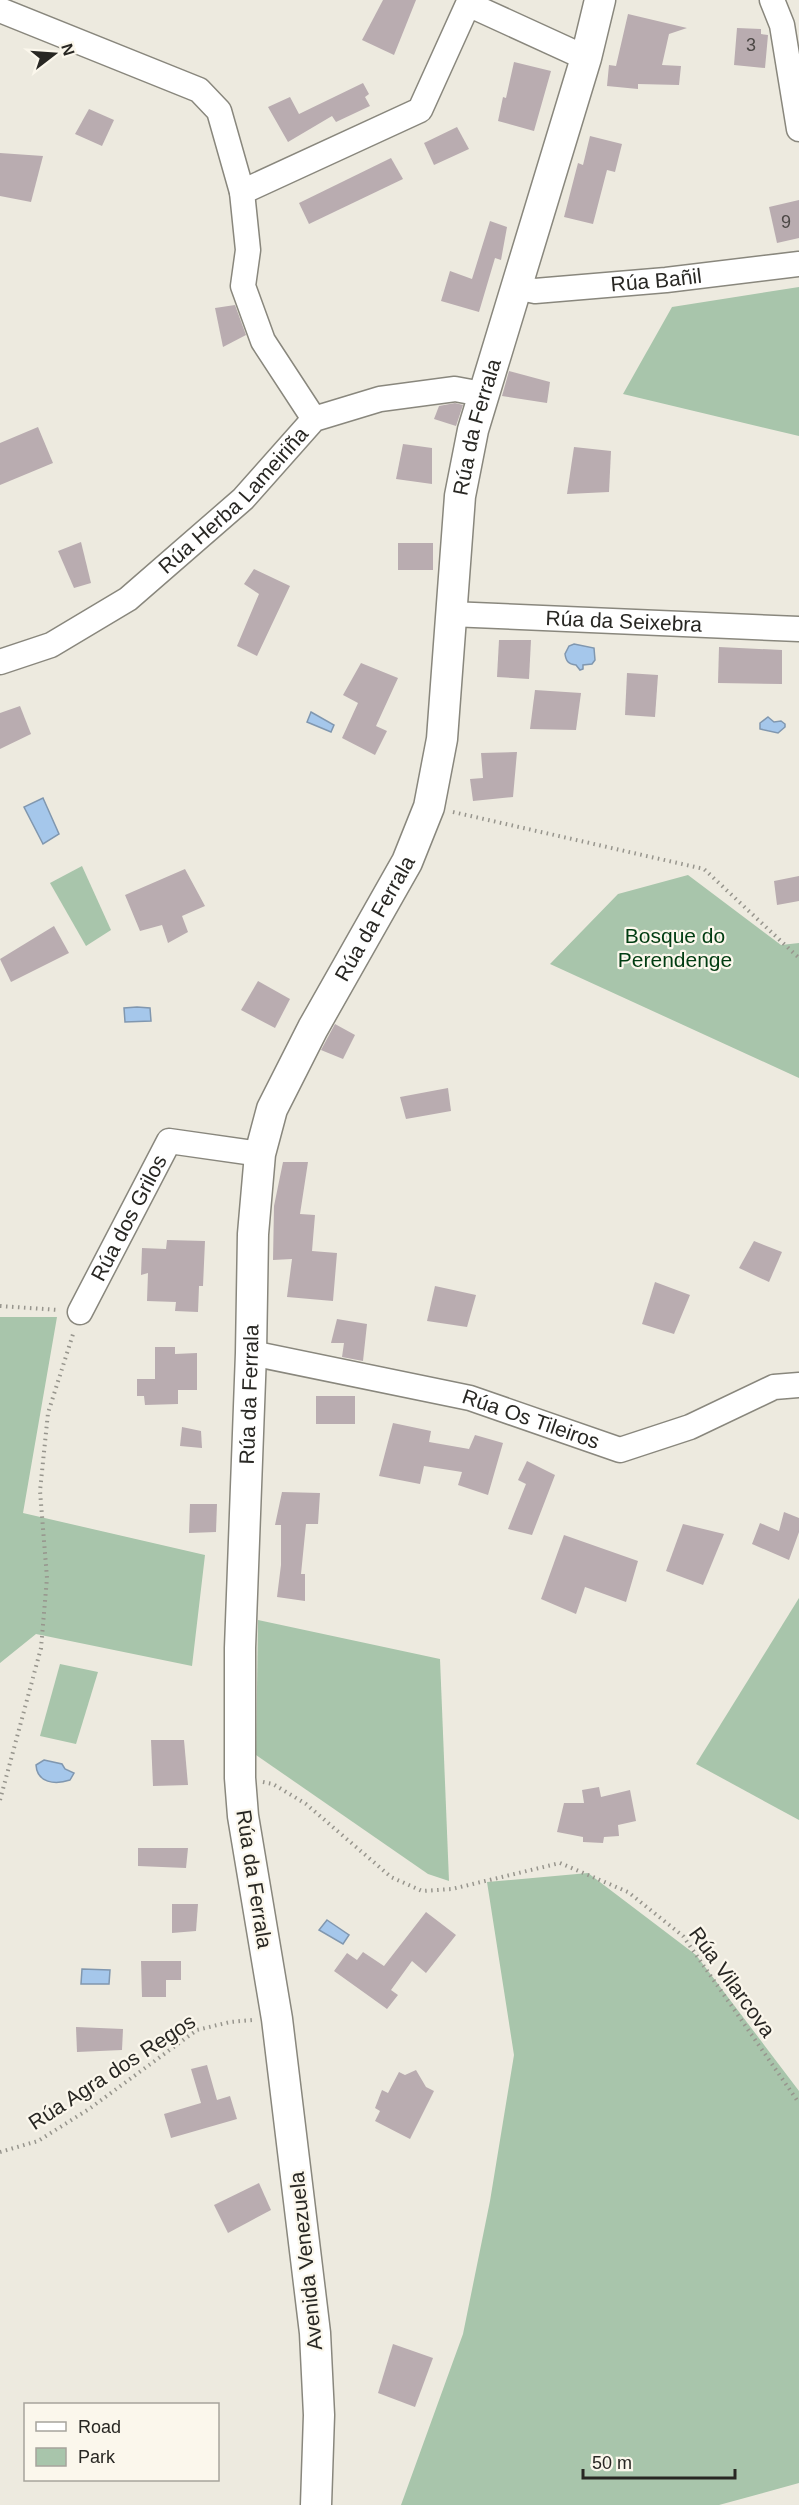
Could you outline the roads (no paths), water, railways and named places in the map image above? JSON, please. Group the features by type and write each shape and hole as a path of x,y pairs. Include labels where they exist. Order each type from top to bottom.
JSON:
{"street":[{"name":"Rúa da Ferrala","path":"277,2019 243,1816 240,1778 240,1648 253,1234 260,1154 272,1109 313,1028 407,862 429,807 442,739 460,496 472,430 586,58 600,0"},
{"path":"772,0 782,25 799,129"},
{"path":"242,192 420,110 468,4 586,58"},
{"path":"0,10 198,90 219,111 242,192 248,250 243,286 263,341 314,419"},
{"name":"Rúa Bañil","path":"515,287 535,291 666,280 799,264"},
{"name":"Rúa Herba Lameiriña","path":"0,662 51,645 128,598 243,499 314,419 380,399 455,389 482,394"},
{"name":"Rúa da Seixebra","path":"450,614 799,629"},
{"name":"Rúa dos Grilos","path":"80,1312 170,1141 260,1154"},
{"name":"Rúa Os Tileiros","path":"251,1353 470,1398 620,1450 690,1427 774,1387 799,1385"},
{"name":"Avenida Venezuela","path":"277,2019 315,2333 319,2415 316,2505"}],"water":[{"path":"574,644 594,648 595,660 592,664 583,665 583,669 580,670 576,665 568,662 565,654 569,646"},
{"path":"311,712 334,725 331,732 307,722"},
{"path":"768,717 774,722 781,721 785,727 778,733 760,729 760,723"},
{"path":"43,798 59,834 43,844 24,807"},
{"path":"124,1008 150,1008 151,1021 125,1022"},
{"path":"44,1760 62,1764 65,1769 74,1773 70,1780 53,1782 43,1779 36,1765"},
{"path":"327,1920 349,1935 343,1944 319,1930"},
{"path":"82,1969 110,1970 109,1984 81,1984"}],"park label":[{"name":"Bosque do Perendenge","path":"675,948"}]}
